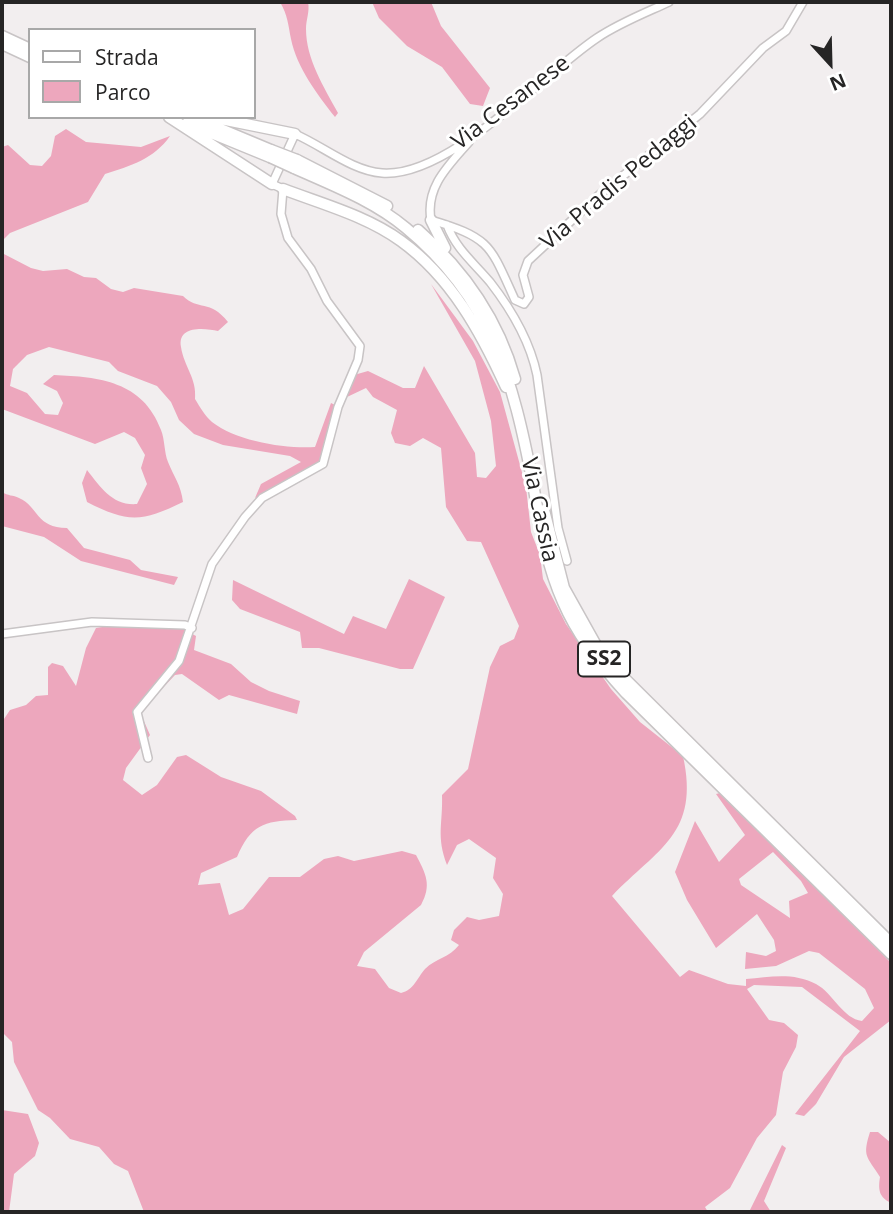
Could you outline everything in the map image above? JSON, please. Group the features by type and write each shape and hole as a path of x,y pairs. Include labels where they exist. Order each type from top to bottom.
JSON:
{"highway":[{"path":"3,43 28,49"},
{"path":"3,43 28,56"},
{"path":"175,119 272,184"},
{"name":"Via Cassia","path":"177,119 270,153"},
{"name":"Via Cassia","path":"196,119 385,205 444,253 470,282 494,324 511,363 527,421 557,566 573,607 592,640 627,684 891,943"},
{"path":"221,119 295,134"},
{"name":"Via Cassia","path":"296,164 380,210 405,227 442,261 465,288 488,329 509,378 521,421 550,568 569,615 600,665 891,954"},
{"path":"283,189 371,224 399,240 427,263 480,332 521,421"},
{"path":"431,220 438,237 470,282"}],"street":[{"name":"Via Cesanese","path":"295,134 357,167 385,173 417,168 474,136 595,39 669,2"},
{"name":"Via Pradis Pedaggi","path":"431,220 471,234 487,245 500,265 514,300 526,303 529,293 523,273 531,258 599,195 700,114 763,48 786,31 803,2"},
{"path":"148,758 137,712 176,666 192,628 212,564 252,507 266,495 323,464 338,407 359,358 358,339 327,301 313,272 286,235 281,208 283,189 272,184 295,134"},
{"path":"431,220 430,200 438,180 474,136"},
{"path":"447,225 455,244 496,291 531,352 537,375 558,528 568,561"},
{"path":"2,634 101,621 185,625 192,628"}],"green space":[{"path":"280,2 308,2 306,29 309,51 338,113 335,117 298,60"},
{"path":"372,2 431,2 441,26 490,88 483,106 470,104 442,67 407,46 379,18"},
{"path":"66,129 86,142 141,147 170,136 149,156 105,174 88,202 10,233 2,241 2,147 8,145 30,165 42,166 51,156 55,136"},
{"path":"2,253 31,268 43,271 67,269 84,277 96,278 111,289 123,292 134,288 183,296 215,310 228,322 218,331 188,331 181,340 194,385 195,399 205,414 222,429 247,439 290,447 315,447 331,403 335,405 325,457 313,470 255,498 261,484 301,462 290,456 223,445 194,434 179,420 171,402 157,386 118,371 109,362 49,347 27,355 13,369 10,386 27,393 45,414 58,415 63,403 57,391 43,384 54,375 103,380 131,392 143,401 161,430 167,458 183,502 145,516 125,517 87,502 82,483 87,470 114,499 137,504 147,484 141,468 145,455 135,438 124,432 95,444 2,409"},
{"path":"431,284 473,341 500,392 526,487 531,532 540,555 543,579 566,624 611,689 640,722 683,756 687,782 686,804 680,822 659,851 612,896 680,977 689,970 728,984 746,986 746,979 781,976 799,978 822,988 849,1016 862,1021 874,1008 865,989 819,953 809,951 776,966 745,969 746,952 766,956 776,951 774,940 757,914 716,948 687,900 675,872 695,821 719,862 745,835 716,794 724,792 891,963 891,1020 844,1057 816,1104 804,1116 795,1114 860,1031 802,987 754,985 747,989 769,1020 784,1023 798,1035 796,1047 783,1072 776,1115 757,1138 730,1188 705,1207 708,1212 144,1212 128,1171 114,1164 99,1147 70,1139 50,1118 38,1110 14,1062 12,1042 2,1032 2,722 10,710 26,705 36,696 48,695 48,667 52,663 63,666 76,686 86,648 96,628 114,625 181,628 196,636 194,650 231,664 251,682 269,691 300,701 297,714 229,695 219,700 182,674 175,675 140,712 150,735 126,768 123,780 142,795 157,785 177,757 186,755 221,777 261,791 295,816 297,820 259,827 242,846 237,857 201,873 198,885 220,883 229,915 243,909 269,877 300,877 324,859 338,856 354,861 402,851 416,855 427,885 421,905 364,952 357,966 375,969 389,988 401,993 409,989 425,969 459,945 451,940 454,930 467,917 479,920 499,916 503,894 493,878 496,858 469,839 457,845 447,865 441,838 442,795 468,769 490,667 500,646 514,639 519,626 481,542 467,541 446,507 441,448 423,438 410,446 395,443 391,433 397,410 373,397 366,388 347,397 354,375 368,371 403,388 415,388 424,366 475,453 477,477 486,478 496,466 491,421 475,361","holes":["773,852 801,881 808,893 789,901 790,918 741,885 739,879"]},
{"path":"2,492 26,502 49,525 67,528 84,548 130,560 141,570 178,577 174,585 81,561 44,537 2,526"},
{"path":"409,579 445,597 413,669 400,669 319,648 302,648 300,632 240,609 232,600 233,580 344,634 353,616 386,629"},
{"path":"2,1110 28,1114 39,1143 35,1156 14,1174 9,1212 2,1212"},
{"path":"870,1132 878,1132 891,1143 891,1203 882,1196 879,1189 880,1177 867,1156 866,1147"},
{"path":"782,1145 786,1148 764,1201 771,1212 749,1212"}]}
